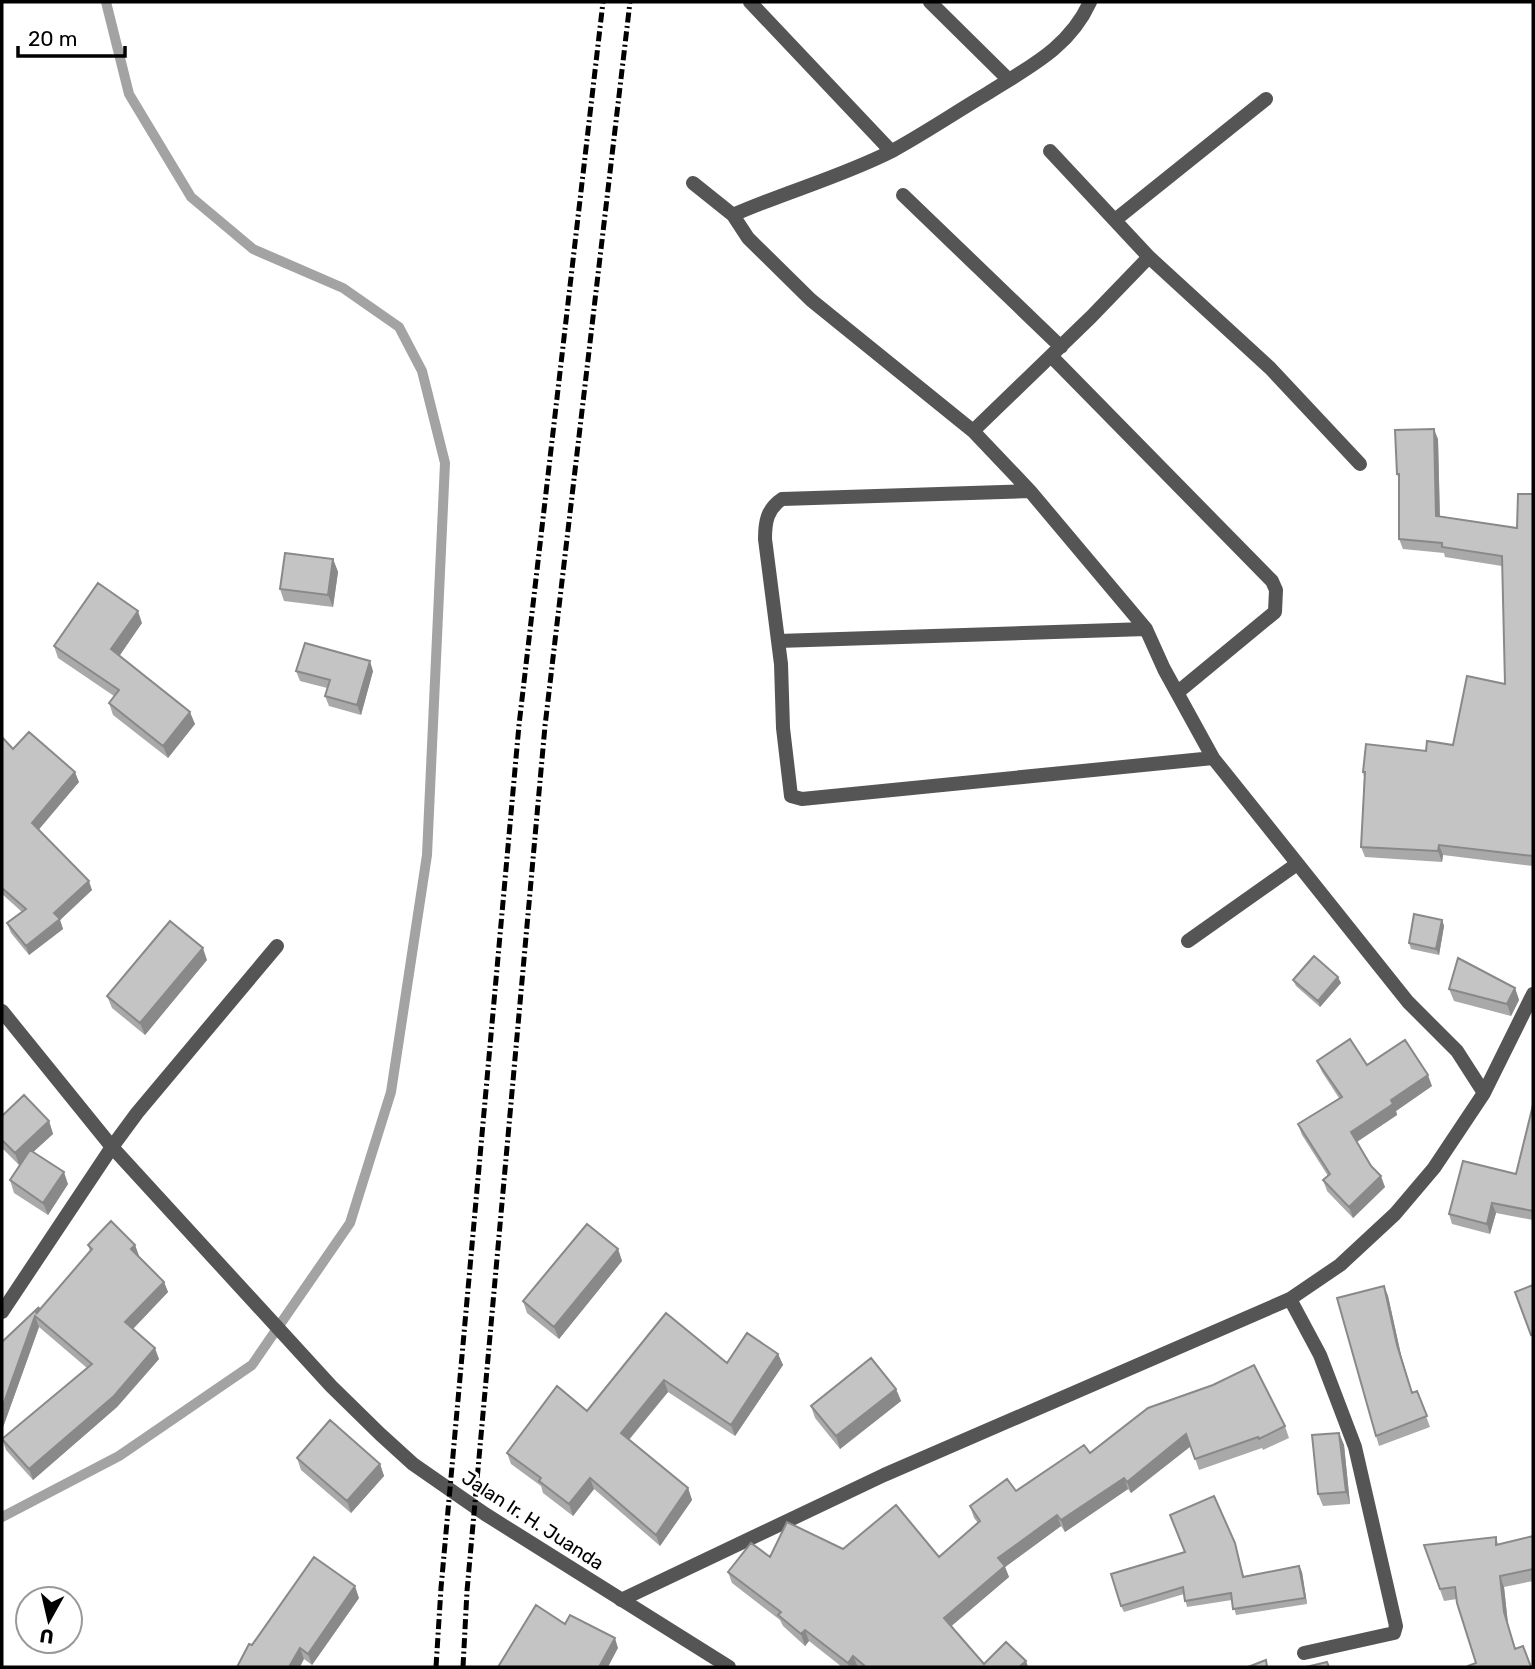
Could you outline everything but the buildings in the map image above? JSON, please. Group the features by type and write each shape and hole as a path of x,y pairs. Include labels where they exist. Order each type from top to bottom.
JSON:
{"street":[{"path":"750,2 891,151"},
{"path":"930,2 1009,80"},
{"path":"733,215 891,151 1009,80 1062,44 1084,15 1090,2"},
{"path":"1115,220 1266,99"},
{"path":"1050,151 1149,257 1270,369 1360,464"},
{"path":"693,183 733,215 748,238 811,300 973,431 1030,491 1146,629 1213,758 1408,1002 1457,1051 1485,1093"},
{"path":"903,195 1056,351 1272,581 1276,590 1275,612 1178,692"},
{"path":"973,431 1149,257"},
{"path":"1030,491 782,499 769,512 765,522 765,539 778,641 789,790 792,796 799,799 1213,758"},
{"path":"778,641 1146,629"},
{"path":"1188,941 1297,864"},
{"path":"2,1312 136,1113 277,946"},
{"path":"621,1600 884,1475 1290,1299 1340,1265 1395,1214 1434,1168 1485,1093 1533,994"},
{"name":"Jalan Ir. H. Juanda","path":"2,1012 112,1147 331,1386 413,1464 485,1514 729,1667"},
{"path":"1290,1299 1320,1355 1355,1447 1396,1626 1394,1633 1304,1653"}],"waterway":[{"path":"2,1517 119,1456 252,1365 350,1223 391,1092 427,855 445,463 422,371 399,327 343,288 253,249 191,197 129,94 106,2"}],"railway":[{"path":"436,1667 519,725 603,2"},
{"path":"463,1667 467,1591 545,726 630,2"}]}
